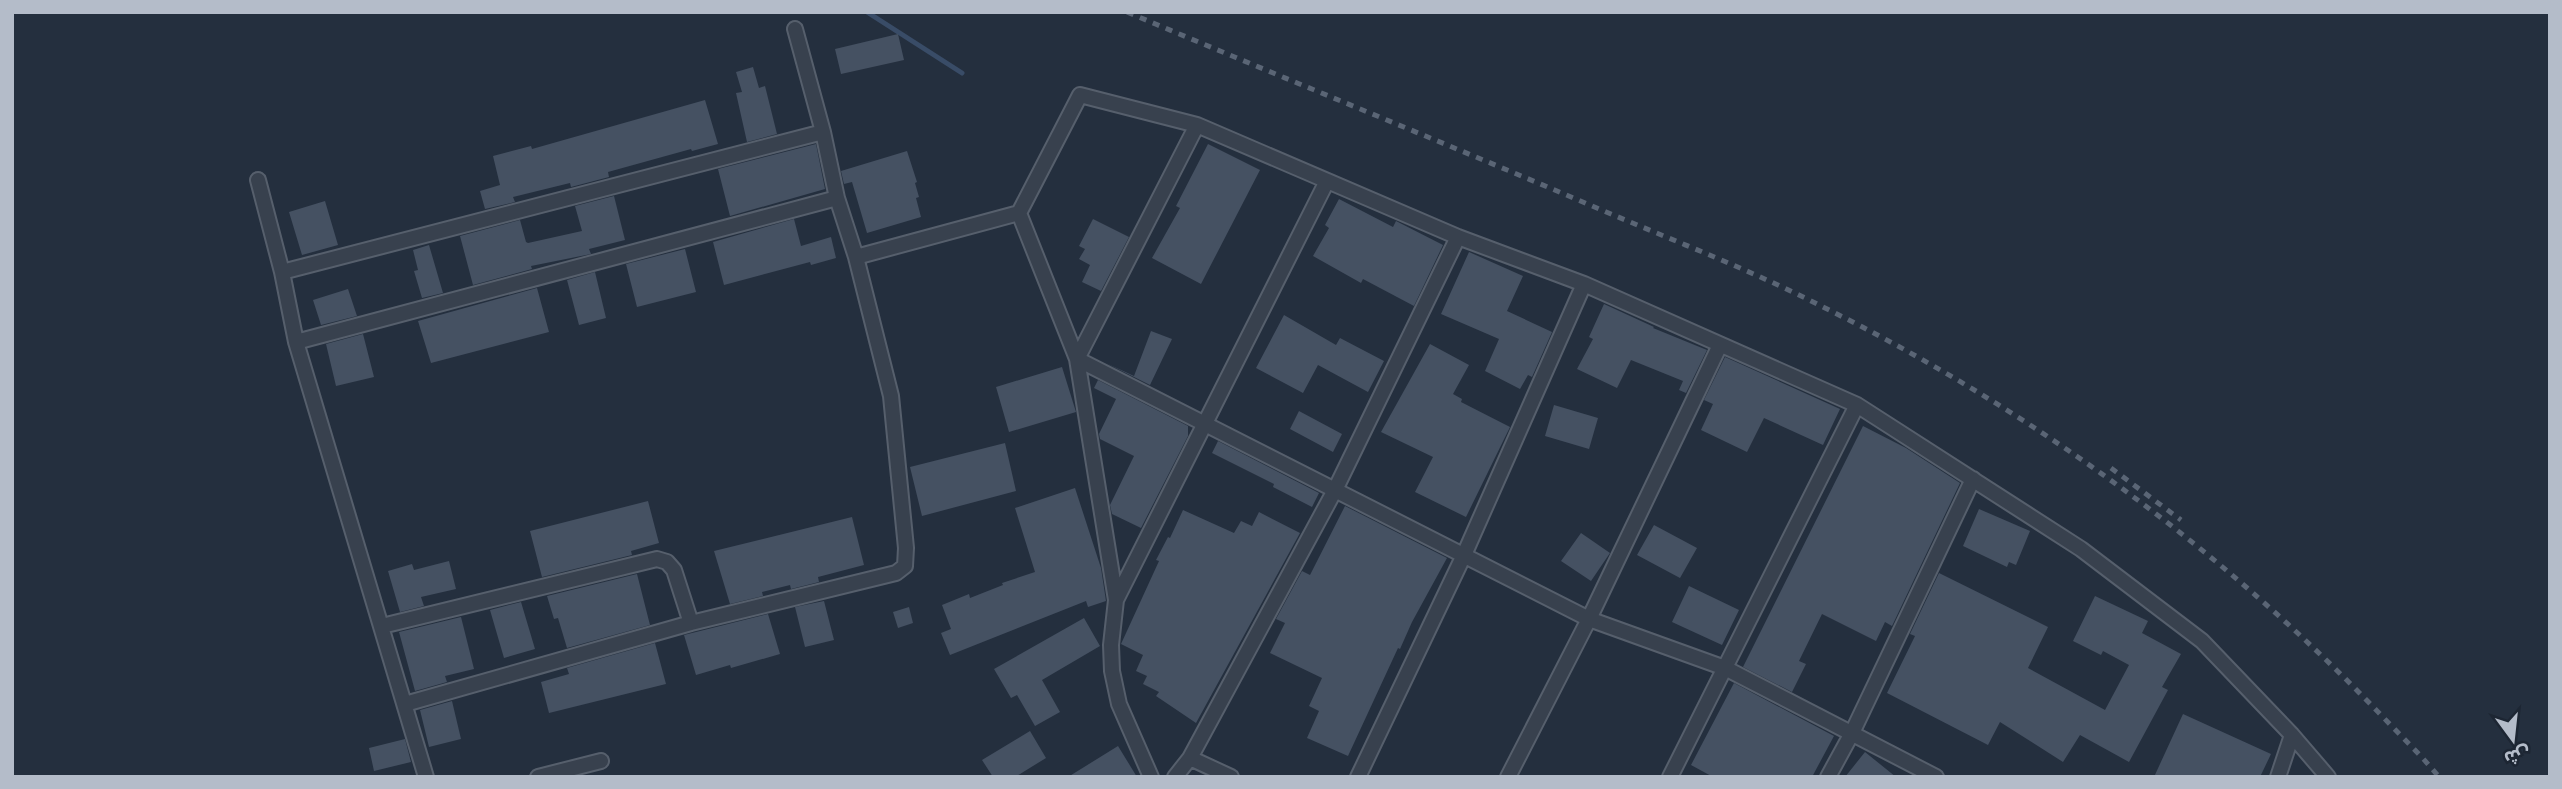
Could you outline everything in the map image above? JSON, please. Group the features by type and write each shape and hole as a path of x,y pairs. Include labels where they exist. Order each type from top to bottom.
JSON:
{"street":[{"path":"405,704 691,623 896,573 905,566 906,548 891,396 856,257 837,198 823,132 795,29"},
{"path":"856,257 1019,213 1080,95 1197,125 1458,237 1584,284 1857,405 2081,549 2202,641 2292,735 2328,777"},
{"path":"1077,359 1197,125"},
{"path":"282,272 823,132"},
{"path":"258,180 282,272 296,342 426,777"},
{"path":"1116,600 1327,181"},
{"path":"296,342 837,198"},
{"path":"1019,213 1077,359 1116,600 1111,645 1112,671 1119,704 1151,777"},
{"path":"1175,777 1190,758 1335,489 1458,237"},
{"path":"1358,777 1464,555 1584,284"},
{"path":"1508,777 1589,619 1720,345"},
{"path":"1077,359 1589,619 1725,668 1936,777"},
{"path":"1670,777 1857,405"},
{"path":"1828,777 1852,733 1973,479"},
{"path":"382,626 657,559 667,562 674,570 691,623"},
{"path":"2278,777 2292,735"},
{"path":"1190,758 1231,777"},
{"path":"538,777 601,761"}],"building":[{"path":"898,34 904,60 841,74 835,49"},
{"path":"753,67 759,88 765,86 777,134 747,142 736,93 742,92 736,72"},
{"path":"705,100 718,144 608,172 609,177 571,187 570,183 513,197 515,202 485,209 480,191 500,185 493,156 531,146 532,149"},
{"path":"816,144 825,189 730,216 718,169"},
{"path":"1208,144 1260,170 1201,284 1152,258 1180,208 1176,206"},
{"path":"907,151 917,182 915,183 919,197 916,198 921,217 867,233 852,182 844,184 841,171"},
{"path":"614,196 625,240 589,249 591,254 531,266 532,269 473,285 460,236 520,220 528,243 582,231 575,206"},
{"path":"1339,199 1393,227 1396,221 1443,245 1414,306 1363,279 1361,283 1313,256 1329,228 1325,225"},
{"path":"325,201 338,245 302,255 289,212"},
{"path":"794,219 801,246 831,237 836,258 811,265 810,262 724,285 713,242"},
{"path":"1093,219 1129,237 1101,291 1082,282 1090,265 1079,259 1085,249 1079,246"},
{"path":"429,245 443,293 422,298 414,271 418,270 413,250"},
{"path":"685,249 696,292 637,307 626,264"},
{"path":"1469,252 1523,276 1507,311 1552,332 1532,377 1528,375 1520,389 1485,371 1499,339 1441,314"},
{"path":"595,272 606,318 579,325 567,280"},
{"path":"537,288 549,332 431,363 418,321"},
{"path":"348,289 357,316 321,325 313,300"},
{"path":"1604,304 1707,350 1686,393 1679,390 1683,381 1631,360 1617,388 1577,369 1593,339 1589,337"},
{"path":"1284,315 1336,345 1340,338 1384,361 1368,392 1318,365 1303,393 1256,368"},
{"path":"1151,331 1172,339 1150,385 1106,363 1134,376"},
{"path":"363,334 374,377 336,386 326,344"},
{"path":"1430,344 1469,365 1453,394 1462,399 1461,402 1510,427 1466,517 1415,492 1433,457 1381,432"},
{"path":"1725,357 1840,409 1823,445 1764,418 1747,452 1701,430 1713,404 1704,400"},
{"path":"1062,367 1076,412 1009,432 996,387"},
{"path":"1098,380 1188,426 1188,436 1141,528 1112,514 1110,505 1134,456 1100,439 1099,434 1116,399 1094,388"},
{"path":"1554,405 1598,418 1589,449 1545,436"},
{"path":"1299,411 1342,434 1333,452 1290,429"},
{"path":"1863,426 1906,448 1960,483 1892,626 1885,622 1876,641 1822,614 1799,661 1806,664 1792,692 1743,667"},
{"path":"1218,441 1319,493 1312,507 1273,487 1274,484 1212,453"},
{"path":"1005,443 1016,491 922,516 910,467"},
{"path":"1075,488 1101,568 1106,601 1088,607 1086,601 950,655 941,633 951,629 942,605 969,594 970,598 1035,572 1015,508"},
{"path":"648,501 659,543 631,551 632,555 542,577 530,531"},
{"path":"1345,506 1447,558 1400,649 1398,648 1348,756 1307,738 1319,711 1309,706 1322,678 1270,653 1285,623 1276,619 1302,571 1310,575"},
{"path":"1979,509 2030,531 2016,565 2009,562 2007,567 1963,546"},
{"path":"1183,510 1234,533 1241,521 1252,526 1259,512 1300,533 1196,723 1156,696 1159,692 1143,684 1147,676 1136,671 1143,655 1121,644 1159,561 1156,560"},
{"path":"852,517 864,565 818,577 819,582 791,589 790,585 762,592 763,596 730,604 714,551"},
{"path":"1654,525 1697,548 1680,578 1637,555"},
{"path":"1581,533 1610,553 1591,581 1561,561"},
{"path":"449,561 456,589 421,597 424,606 400,612 388,571 412,564 414,570"},
{"path":"1939,573 2048,627 2028,668 2105,710 2129,665 2103,651 2101,655 2073,641 2095,596 2148,621 2142,633 2181,654 2162,687 2168,690 2129,762 2080,735 2063,762 2000,722 1988,745 1887,693 1915,636 1910,634"},
{"path":"637,574 650,625 567,648 558,618 554,619 547,596"},
{"path":"1689,586 1739,610 1722,645 1672,622"},
{"path":"824,601 834,640 805,647 795,607"},
{"path":"521,602 535,649 504,658 490,610"},
{"path":"909,607 913,623 898,628 893,612"},
{"path":"768,614 780,654 696,675 684,635"},
{"path":"461,617 474,669 445,676 447,682 415,691 399,632"},
{"path":"1084,618 1100,646 1042,680 1060,712 1035,726 1017,695 1011,698 994,669"},
{"path":"655,643 666,684 549,713 541,682 569,674 567,668"},
{"path":"1734,683 1834,736 1812,777 1713,777 1691,765"},
{"path":"452,701 461,739 429,747 420,710"},
{"path":"2183,714 2271,754 2260,777 2154,777"},
{"path":"1030,731 1046,758 1015,777 993,777 982,760"},
{"path":"405,739 411,762 374,771 369,748"},
{"path":"1118,746 1137,777 1068,777"},
{"path":"1865,752 1896,777 1845,777"}],"waterway":[{"path":"867,12 962,73"}],"railway":[{"path":"1127,12 1745,270 1900,347 2049,437 2189,540 2256,595 2320,654 2439,777"},
{"path":"2111,468 2181,520"}]}
